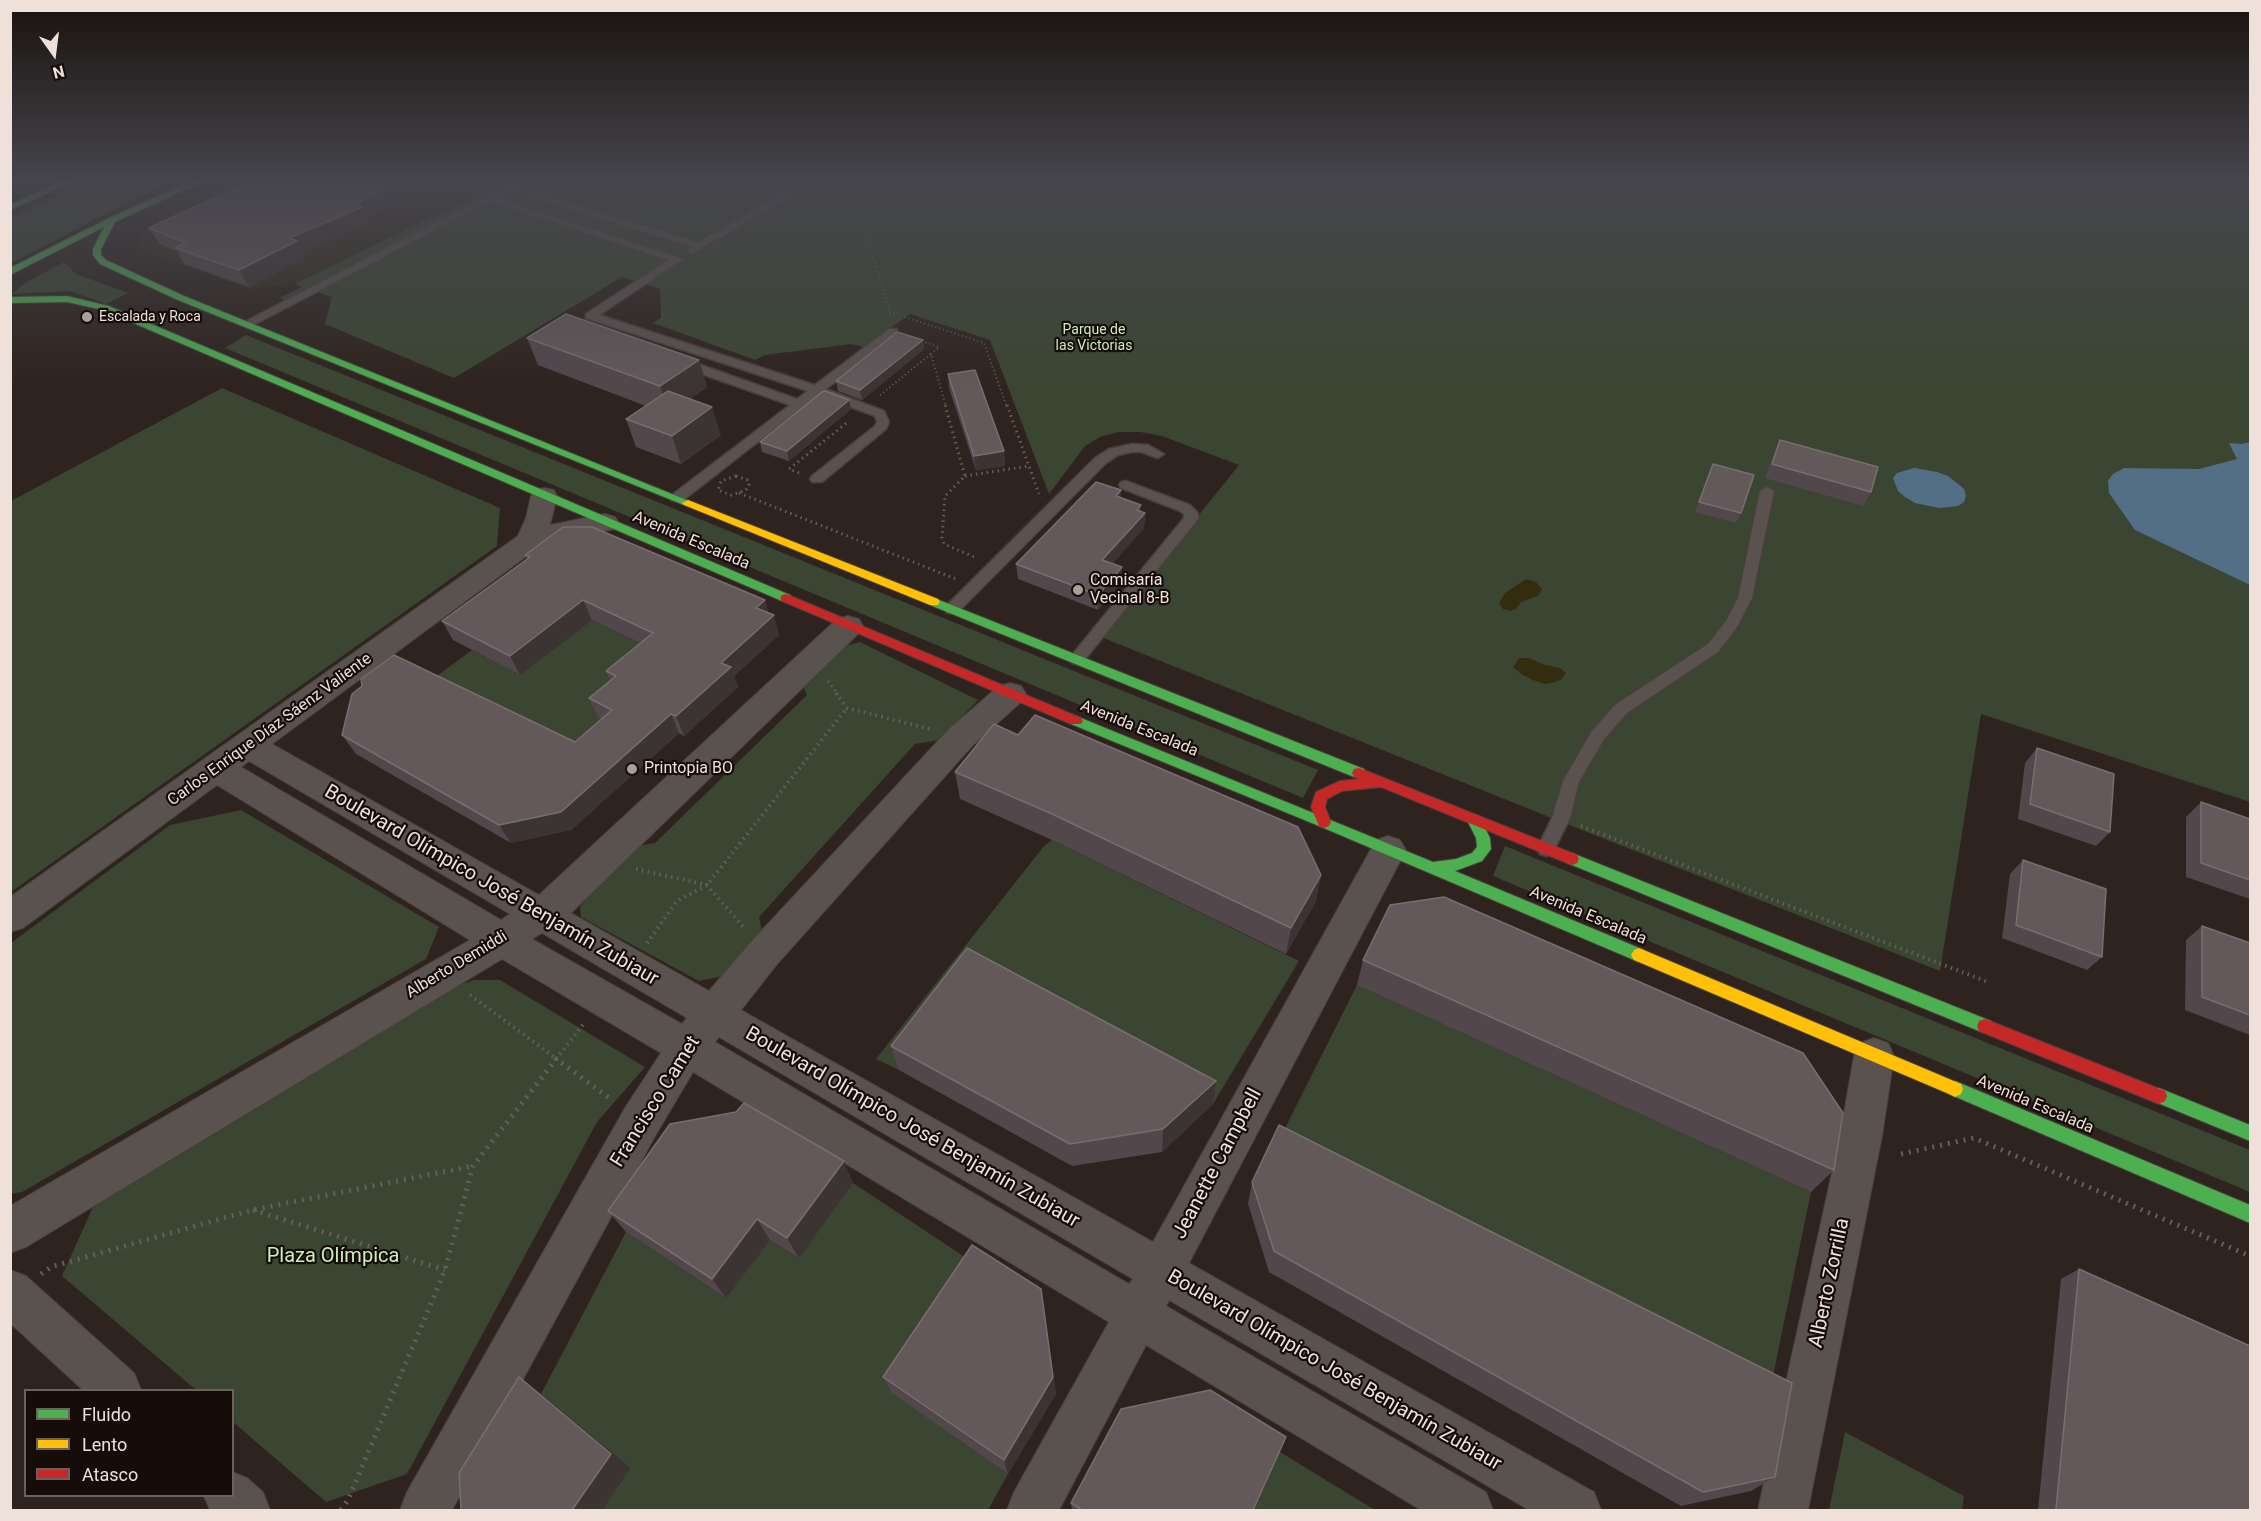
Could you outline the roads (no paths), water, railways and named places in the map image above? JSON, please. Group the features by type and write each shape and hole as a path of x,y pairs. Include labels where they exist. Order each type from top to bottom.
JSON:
{"main road":[{"path":"10,272 53,250"},
{"name":"Avenida Escalada","path":"97,250 97,255 103,262 247,324 2250,1132"},
{"path":"139,295 154,296 199,314 224,314"},
{"name":"Avenida Escalada","path":"10,300 46,297 116,308 605,523 1010,694 1324,822 2250,1214"},
{"path":"116,308 147,314 203,335"},
{"path":"231,332 247,324"},
{"path":"1324,822 1318,807 1321,796 1340,786 1383,783"},
{"path":"1431,868 1457,864 1477,857 1484,849 1483,838 1474,820"}],"street":[{"path":"529,542 540,518 544,496"},
{"name":"Carlos Enrique Díaz Sáenz Valiente","path":"10,917 529,542 568,529 605,523"},
{"name":"Alberto Demiddi","path":"10,1231 503,939 561,900 811,659 849,626"},
{"name":"Francisco Camet","path":"424,1510 640,1122 687,1047 765,952 961,737 1010,694"},
{"name":"Boulevard Olímpico José Benjamín Zubiaur","path":"233,758 540,914 1576,1510"},
{"name":"Boulevard Olímpico José Benjamín Zubiaur","path":"233,758 503,939 602,1000 687,1047 1468,1510"},
{"name":"Jeanette Campbell","path":"1032,1510 1388,850"},
{"name":"Alberto Zorrilla","path":"1783,1510 1861,1136 1874,1056"},
{"path":"12,1293 116,1389"},
{"path":"230,1497 245,1510"}],"lane":[{"path":"247,324 390,250"},
{"path":"649,250 678,259"},
{"path":"590,316 693,250"},
{"path":"590,316 591,330"},
{"path":"590,316 817,390 880,414 883,422 880,429 817,479"},
{"path":"677,498 894,331"},
{"path":"668,357 800,404"},
{"path":"952,609 1100,461 1113,452 1132,448 1143,448 1158,454"},
{"path":"1077,659 1191,519 1191,513 1185,508 1126,485"},
{"path":"1546,849 1561,818 1570,781 1598,735 1621,709 1713,648 1732,622 1745,598 1767,491"}],"water":[{"path":"2250,442 2250,585 2135,530 2109,493 2108,481 2113,474 2124,468 2199,469 2237,459 2229,443"},
{"path":"1914,468 1948,476 1964,489 1966,496 1964,502 1958,506 1939,508 1915,503 1905,497 1898,491 1893,478 1897,473"}],"place":[{"name":"Escalada y Roca","path":"87,317"},
{"name":"Comisaría Vecinal 8-B","path":"1078,590"},
{"name":"Printopia BO","path":"632,769"}],"park label":[{"name":"Parque de las Victorias","path":"1094,338"},
{"name":"Plaza Olímpica","path":"333,1257"}]}
